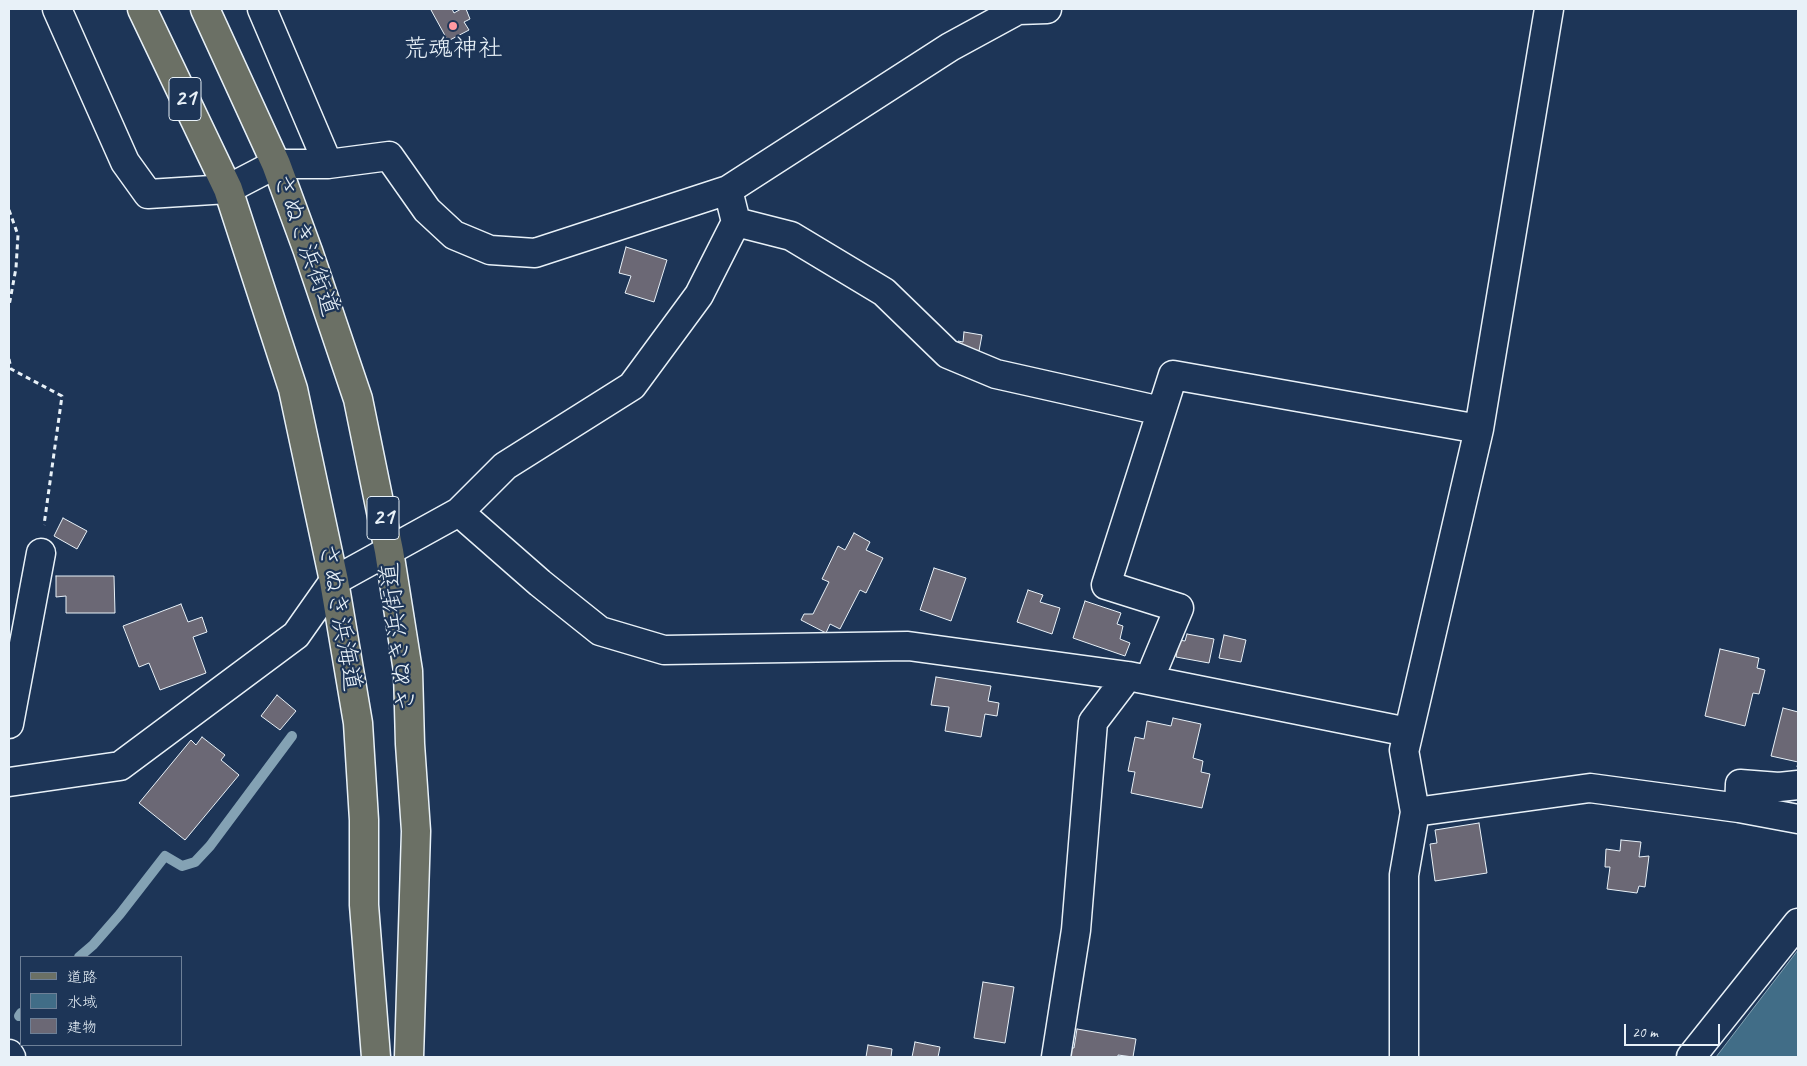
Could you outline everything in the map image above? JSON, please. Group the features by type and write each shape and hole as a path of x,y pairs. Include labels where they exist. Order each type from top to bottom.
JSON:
{"main road":[{"name":"21","path":"142,9 228,189"},
{"name":"さぬき浜街道","path":"205,9 276,164 308,251 358,399 390,551 408,671 410,744 416,831 409,1057"},
{"name":"さぬき浜海道","path":"228,189 293,389 334,581 358,723 364,820 364,905 376,1057"}],"street":[{"path":"57,9 126,162 148,194 228,189 276,164 328,164 389,156 427,210 454,235 490,250 535,253 728,190 950,47 1018,10 1047,9"},
{"path":"262,9 328,164"},
{"path":"1404,750 1478,429 1549,9"},
{"path":"9,782 120,766 296,635 334,581 459,512 505,466 632,386 699,295 736,222 728,190"},
{"path":"736,222 791,236 884,292 948,354 996,374 1161,411"},
{"path":"1056,1057 1076,930 1093,722 1139,678 1178,608 1106,585 1172,375 1478,429"},
{"path":"459,512 540,583 600,631 664,650 908,646 1139,678 1408,732 1404,750 1415,812 1404,875 1404,1057"},
{"path":"9,724 41,553"},
{"path":"1739,808 1740,784 1779,787 1798,785"},
{"path":"1415,812 1590,788 1739,808 1798,819"},
{"path":"1691,1057 1798,924"}],"path":[{"path":"9,210 18,236 16,268 9,306"},
{"path":"9,359 11,369 62,396 41,553"}],"water":[{"path":"1798,950 1798,1057 1716,1057"}],"building":[{"name":"荒魂神社","path":"452,9 454,13 461,9 466,9 470,19 464,22 469,30 448,41 431,10"},
{"path":"626,247 667,260 654,302 625,293 631,276 619,273"},
{"path":"964,332 982,335 979,351 956,348 958,341 963,342"},
{"path":"63,518 87,531 77,549 54,536"},
{"path":"854,533 870,542 866,550 883,558 866,593 860,590 840,629 830,624 826,633 801,620 804,614 813,614 829,582 822,579 838,546 845,550"},
{"path":"934,568 966,578 951,621 920,610"},
{"path":"56,576 114,576 115,613 66,613 66,596 56,597"},
{"path":"1028,590 1043,595 1040,602 1060,608 1052,634 1017,622"},
{"path":"1085,601 1121,613 1117,624 1123,626 1120,639 1130,643 1125,656 1073,638"},
{"path":"181,604 188,622 202,617 207,632 193,637 206,673 160,690 149,663 139,667 123,626"},
{"path":"1187,634 1214,639 1209,663 1176,657 1179,640 1185,641"},
{"path":"1224,635 1246,640 1241,662 1219,658"},
{"path":"1720,649 1759,658 1757,668 1765,670 1759,694 1753,693 1745,726 1705,716"},
{"path":"936,677 991,686 988,701 999,703 997,716 985,714 981,737 945,731 949,707 931,705"},
{"path":"277,695 296,711 280,730 261,716"},
{"path":"1783,708 1798,712 1798,762 1771,756"},
{"path":"1173,718 1201,724 1193,758 1203,761 1201,772 1210,774 1202,808 1131,793 1135,772 1128,771 1135,737 1144,739 1147,721 1171,726"},
{"path":"202,737 225,755 221,760 239,775 185,840 139,803 191,740 196,745"},
{"path":"1479,823 1487,873 1435,881 1430,844 1437,843 1435,830"},
{"path":"1621,840 1641,842 1639,857 1649,856 1645,887 1639,886 1637,893 1607,889 1610,867 1605,867 1606,849 1620,851"},
{"path":"983,982 1014,987 1005,1043 974,1038"},
{"path":"1077,1029 1136,1039 1133,1057 1118,1055 1118,1057 1062,1057 1064,1047 1074,1048"},
{"path":"915,1042 940,1047 938,1057 912,1057"},
{"path":"868,1045 892,1049 891,1057 866,1057"}],"waterway":[{"path":"80,956 93,945 120,914 165,856 182,866 195,862 210,846 292,736"}],"place":[{"name":"荒魂神社","path":"453,26"}]}
